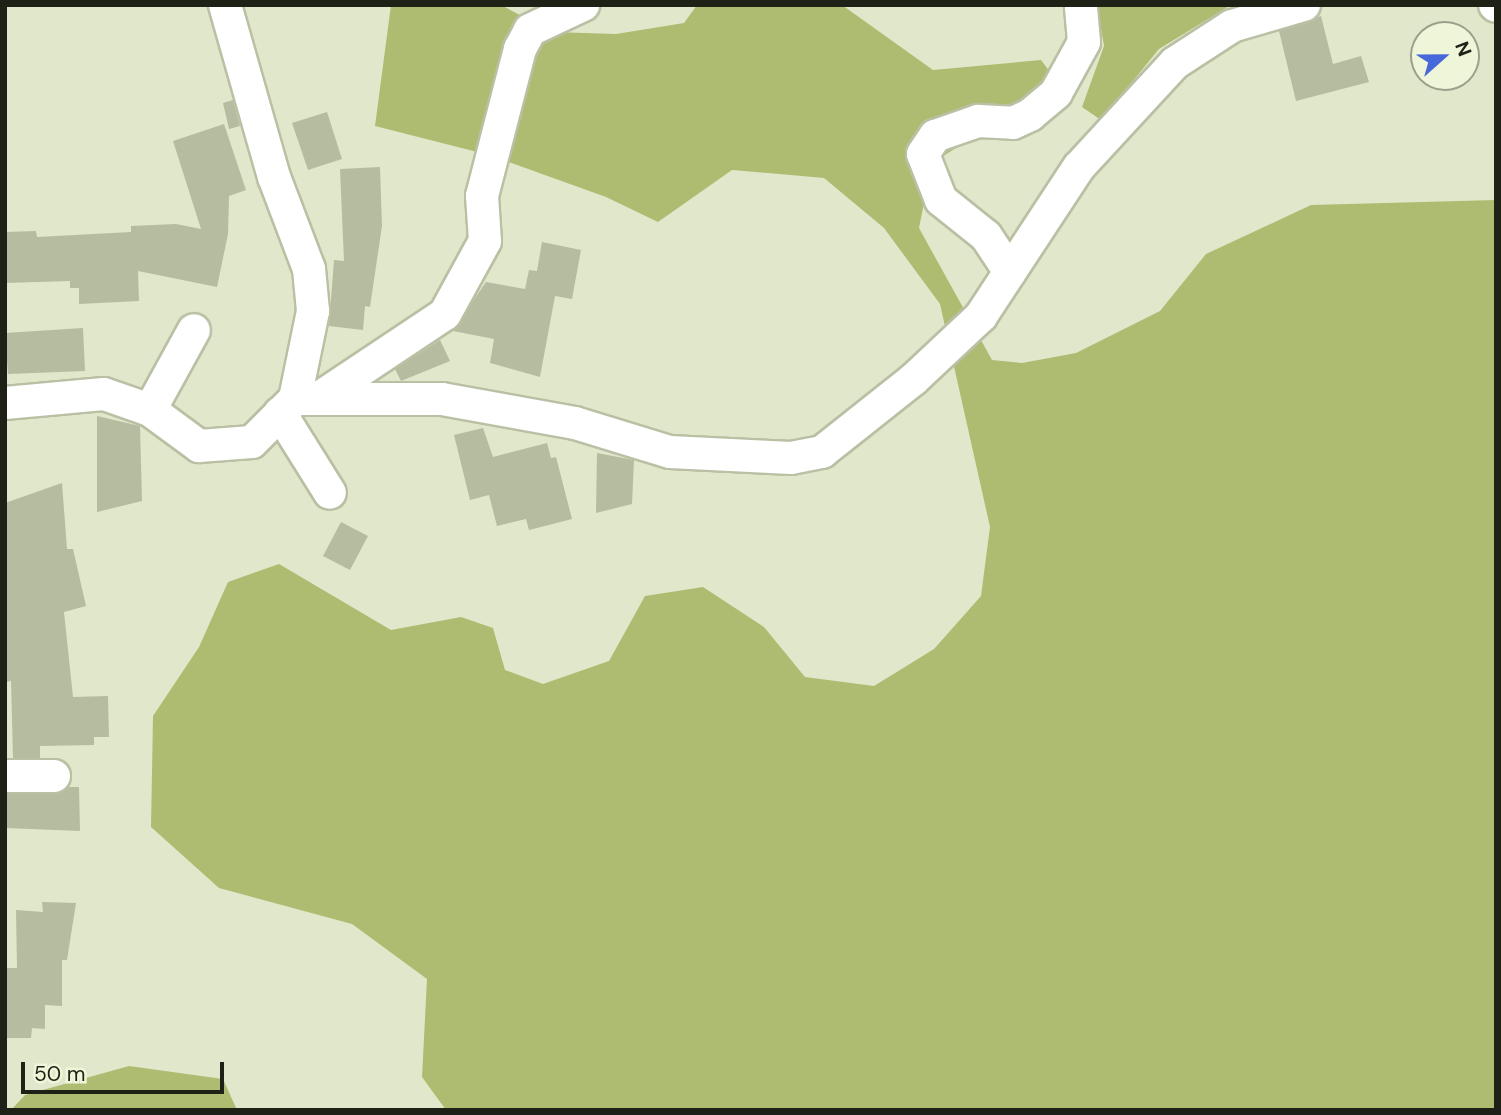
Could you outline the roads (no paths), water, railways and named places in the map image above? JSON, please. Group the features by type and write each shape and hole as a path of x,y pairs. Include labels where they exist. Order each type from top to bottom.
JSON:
{"street":[{"path":"225,5 274,177 309,269 313,312 298,403 330,493"},
{"path":"5,402 104,394 149,410 199,446 252,442 298,403 444,314 485,241 482,196 520,49 530,30 583,5"},
{"path":"1010,272 986,236 941,200 923,154 935,135 978,121 1013,123 1030,115 1056,93 1084,42 1081,5"},
{"path":"298,403 442,399 575,423 670,452 801,456 822,452 914,379 981,316 1079,167 1175,63 1232,26 1304,5"},
{"path":"149,410 194,330"},
{"path":"5,776 54,776"}]}
